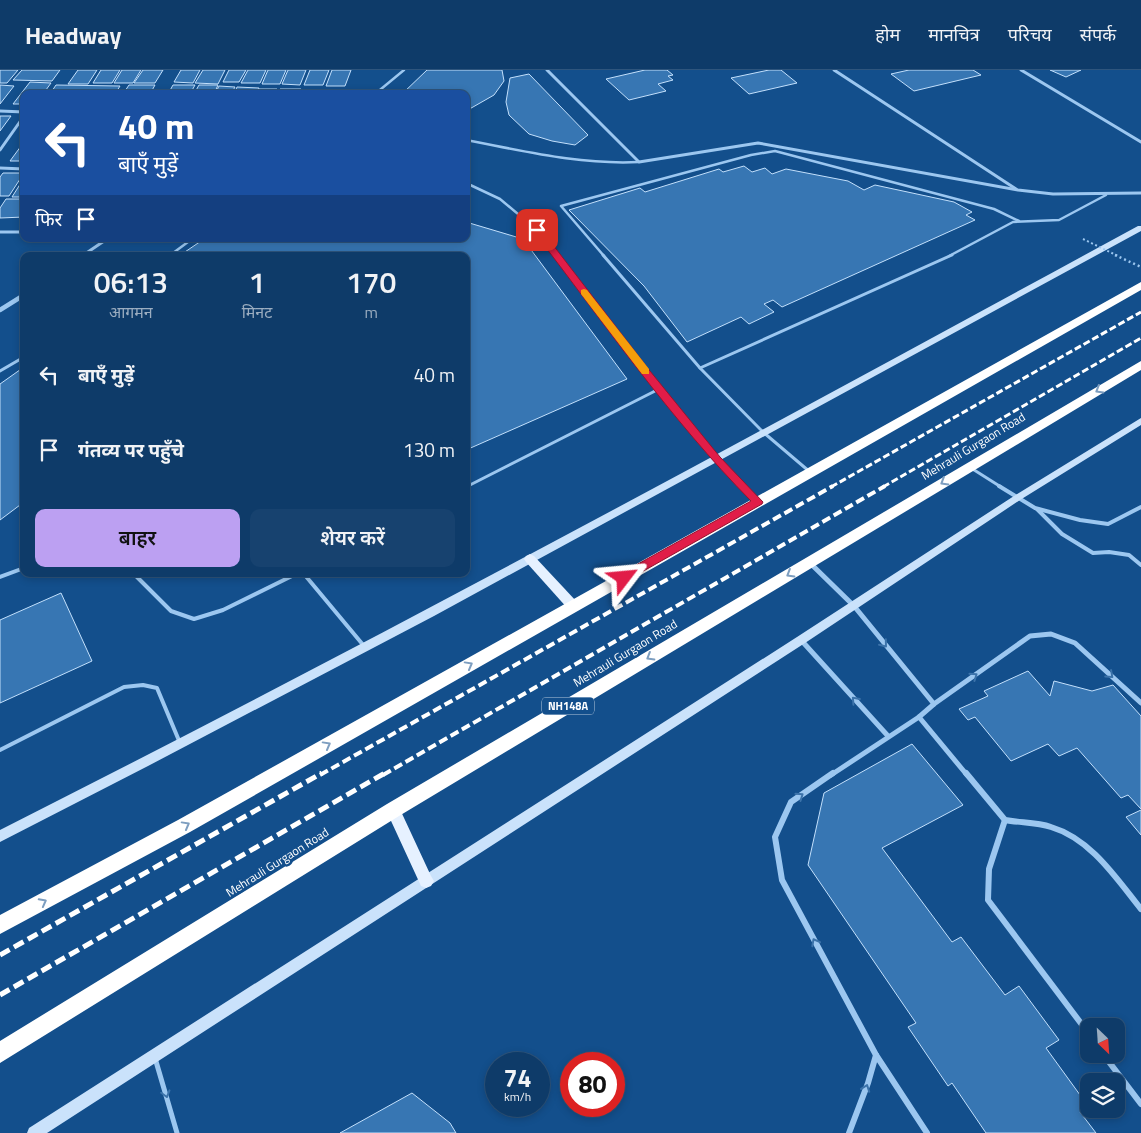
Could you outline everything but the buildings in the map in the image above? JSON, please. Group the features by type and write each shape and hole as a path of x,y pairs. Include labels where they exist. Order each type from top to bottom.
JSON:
{"highway":[{"path":"0,925 184,826 1141,284"},
{"name":"Mehrauli Gurgaon Road","path":"0,1053 393,810 1141,365"}],"main road":[{"path":"530,559 573,606"},
{"path":"393,810 426,881"}],"street":[{"path":"547,70 639,162 726,146 758,144 787,147 1018,190 1053,194 1141,193"},
{"path":"834,70 1018,190"},
{"path":"1021,70 1141,142"},
{"path":"0,111 20,112"},
{"path":"0,150 20,122"},
{"path":"0,168 20,169"},
{"path":"0,836 181,746 1141,228"},
{"path":"0,232 20,232"},
{"path":"88,252 102,242"},
{"path":"0,310 20,297"},
{"path":"34,1133 854,606 1017,498 1141,421"},
{"path":"810,562 854,606 934,704"},
{"path":"927,1133 876,1055 782,880 775,837 792,802 888,736 919,718 934,704 1030,636 1051,634 1075,642 1141,703"},
{"path":"801,640 888,736"},
{"path":"919,718 1005,820 1050,827 1071,836 1092,854 1141,909"},
{"path":"1005,820 991,857 986,882 988,900 1080,1022"},
{"path":"848,1133 868,1083 876,1055"},
{"path":"1110,1063 1141,1104"}],"lane":[{"path":"380,90 404,70"},
{"path":"470,141 594,163 617,164 639,162"},
{"path":"810,472 763,432 700,368 561,206 751,154 775,150 994,210 1019,221"},
{"path":"470,185 500,199 537,230 716,459 758,502"},
{"path":"700,368 966,248 1013,222 1059,220 1106,194"},
{"path":"174,252 188,242"},
{"path":"0,371 20,359"},
{"path":"470,485 659,388"},
{"path":"970,467 1035,508 1080,520 1108,524 1141,507"},
{"path":"1035,508 1062,534 1093,553 1129,554 1141,565"},
{"path":"0,578 20,570"},
{"path":"137,577 171,611 194,619 223,610 290,577"},
{"path":"307,577 365,647"},
{"path":"0,750 124,687 143,684 157,688 181,746"},
{"path":"154,1056 177,1133"}],"path":[{"path":"1083,239 1141,267"}],"railway":[{"path":"831,487 1141,312"},
{"path":"883,487 1141,338"},
{"path":"320,775 833,486"},
{"path":"383,775 885,486"},
{"path":"0,955 322,773"},
{"path":"0,995 385,773"}],"slow traffic":[{"path":"584,292 646,371"}],"route":[{"path":"537,230 716,459 758,502 624,578"}]}
